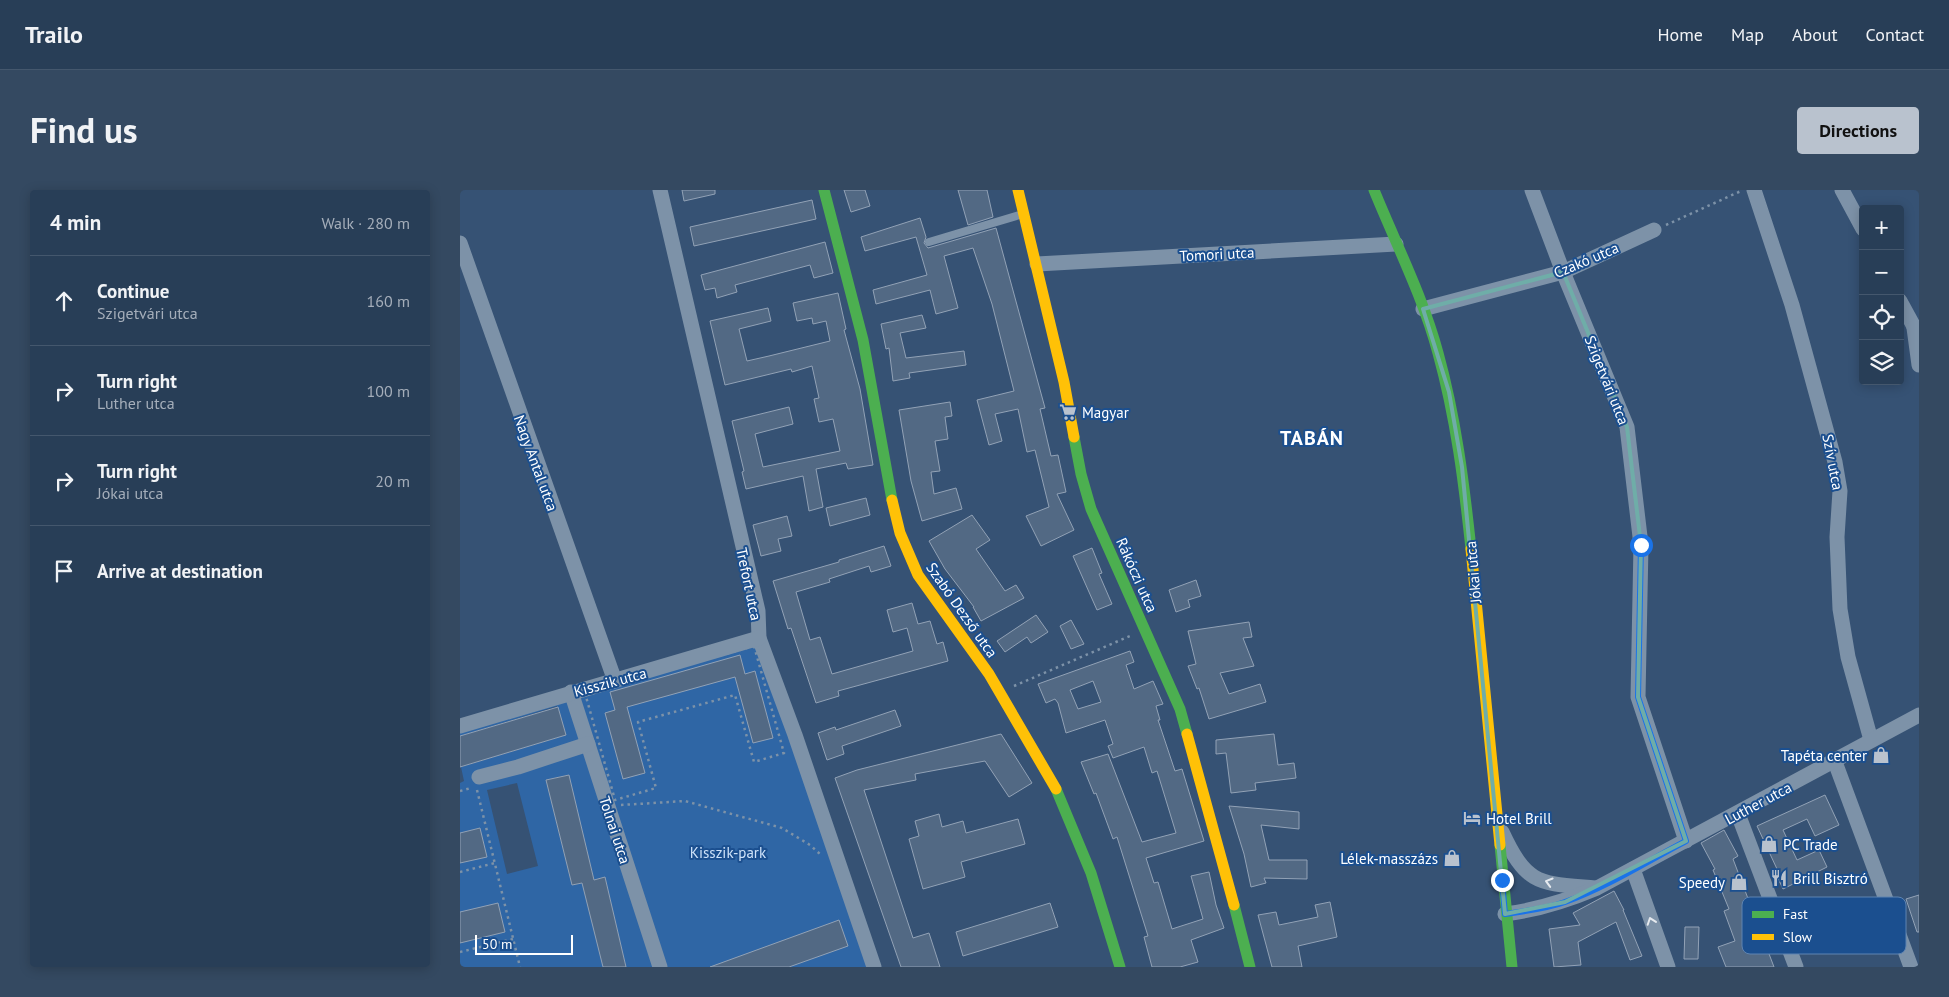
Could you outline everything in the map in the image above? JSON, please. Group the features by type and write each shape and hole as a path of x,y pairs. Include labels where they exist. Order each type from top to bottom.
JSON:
{"street":[{"name":"Trefort utca","path":"660,190 740,542 758,611 759,638 795,735 874,967"},
{"name":"Szabó Dezső utca","path":"824,190 863,340 890,494 900,533 918,575 1000,692 1051,777 1091,873 1120,967"},
{"name":"Rákóczi utca","path":"1018,190 1064,382 1081,474 1091,510 1180,709 1202,783 1250,967"},
{"name":"Jókai utca","path":"1374,190 1423,309 1449,392 1460,449 1505,914 1512,967"},
{"name":"Szigetvári utca","path":"1532,190 1563,272 1628,427 1641,545 1638,697 1686,841"},
{"name":"Szív utca","path":"1754,190 1792,305 1835,462 1840,491 1837,537 1840,609 1848,657 1871,740"},
{"path":"1842,190 1859,222"},
{"name":"Czakó utca","path":"1423,309 1563,272 1654,230"},
{"name":"Nagy Antal utca","path":"460,243 615,681"},
{"name":"Tomori utca","path":"1037,264 1396,244"},
{"path":"1904,309 1916,332 1919,365"},
{"name":"Kisszik utca","path":"460,726 759,638"},
{"name":"Tolnai utca","path":"572,692 660,967"},
{"name":"Luther utca","path":"1505,914 1533,910 1565,902 1597,888 1738,814 1919,715"},
{"path":"478,782 588,744"},
{"path":"1834,762 1885,897"},
{"path":"1738,814 1769,897"},
{"path":"1496,818 1514,858 1528,874 1547,884 1597,888"},
{"path":"1633,869 1668,967"},
{"path":"1906,951 1912,967"},
{"path":"1791,954 1796,967"}],"lane":[{"path":"929,242 1024,214"}],"path":[{"path":"1654,230 1742,190"},
{"path":"1000,692 1145,629"},
{"path":"754,646 784,753 754,762 735,696 638,722 656,788 615,800 585,693 754,646"},
{"path":"460,791 478,782"},
{"path":"607,805 685,801 782,828 810,845 823,858"},
{"path":"460,872 495,863 520,967"},
{"path":"460,952 513,939"}],"highlighted area":[{"path":"1563,272 1627,427 1641,545 1638,697 1686,841 1565,902 1505,914 1462,467 1449,392 1423,309"}],"green space":[{"name":"Kisszik-park","path":"757,641 870,967 663,967 574,693"},
{"path":"568,698 654,967 626,967 605,878 594,880 568,775 546,780 572,885 582,883 603,967 460,967 460,943 505,932 460,912 460,863 486,857 480,828 460,833 460,783 464,781 461,767 566,735 557,706 460,736 460,731","holes":["517,783 538,866 507,874 487,790"]}],"building":[{"path":"682,190 715,190 715,194 684,201"},
{"path":"844,190 865,190 870,206 851,212"},
{"path":"958,190 987,190 993,217 968,225"},
{"path":"812,200 816,219 694,246 690,227"},
{"path":"920,218 926,237 924,243 928,248 996,228 1045,408 1040,409 1051,456 1058,455 1066,492 1057,494 1074,530 1041,546 1026,516 1049,507 1035,450 1027,452 1018,409 995,414 1002,441 989,445 977,400 1014,391 992,304 973,248 944,256 958,308 936,314 930,290 876,304 873,290 927,275 916,237 865,251 861,237"},
{"path":"825,242 833,273 814,278 810,265 735,285 737,292 717,298 715,288 705,290 701,275"},
{"path":"838,293 846,329 844,330 860,389 873,465 848,469 846,463 816,469 823,507 809,511 803,476 746,489 742,472 744,471 732,421 789,407 793,424 755,434 763,467 840,451 833,419 819,422 814,399 819,398 812,366 792,372 791,369 725,385 710,321 768,308 771,321 739,329 747,361 830,341 826,321 813,324 812,318 797,321 793,303"},
{"path":"922,315 926,328 900,333 906,358 964,351 966,365 909,373 910,378 893,381 889,348 886,349 881,324"},
{"path":"950,402 952,416 945,417 948,439 935,441 940,471 931,472 934,494 956,488 962,509 922,521 911,481 899,410"},
{"path":"866,498 870,515 830,526 826,508"},
{"path":"972,515 990,540 976,549 1005,591 1016,585 1024,598 981,621 974,607 945,569 929,541"},
{"path":"787,516 792,536 778,539 781,551 761,556 753,525"},
{"path":"884,546 891,566 871,572 869,566 829,579 830,582 796,592 810,640 820,637 832,674 913,651 907,628 893,632 887,610 912,603 918,624 930,621 937,644 943,642 948,661 838,691 839,696 816,703 791,628 788,629 773,581 839,562 839,560"},
{"path":"1092,548 1102,573 1099,574 1112,604 1097,610 1073,556"},
{"path":"1196,580 1201,596 1188,600 1190,607 1176,612 1169,590"},
{"path":"1036,615 1048,632 1031,643 1027,637 1005,652 997,641"},
{"path":"1071,620 1084,644 1071,649 1060,626"},
{"path":"1249,622 1252,637 1243,638 1254,666 1220,673 1229,694 1260,684 1266,702 1209,719 1199,688 1197,689 1188,666 1196,664 1188,631"},
{"path":"1130,651 1134,662 1126,665 1134,689 1153,681 1163,704 1156,706 1160,720 1158,720 1175,771 1182,769 1204,841 1146,858 1154,883 1158,882 1172,929 1203,919 1191,876 1209,872 1216,905 1224,928 1191,940 1198,962 1180,967 1152,967 1144,937 1148,936 1117,837 1113,839 1096,793 1094,794 1081,762 1108,754 1142,842 1176,833 1157,771 1152,773 1144,747 1113,758 1108,746 1113,744 1105,720 1066,733 1058,703 1055,699 1046,703 1038,684","holes":["1093,681 1101,702 1078,709 1070,690"]},
{"path":"740,655 745,674 755,671 773,738 753,743 735,677 627,707 645,773 623,779 605,713 615,710 610,692"},
{"path":"558,707 566,735 460,767 460,736"},
{"path":"895,710 901,726 842,746 844,754 827,760 818,733 835,727 836,730"},
{"path":"1001,734 1032,783 1009,797 985,761 915,774 916,780 864,790 913,938 929,933 940,967 901,967 835,778 857,770"},
{"path":"1274,734 1278,765 1294,763 1296,778 1255,783 1256,790 1231,793 1226,753 1216,754 1216,740"},
{"path":"569,775 594,880 605,877 626,967 603,967 582,883 572,885 546,780"},
{"path":"1825,795 1839,825 1815,836 1807,819 1783,830 1797,860 1819,850 1827,867 1783,889 1774,870 1777,869 1757,826"},
{"path":"1229,806 1299,812 1299,829 1261,825 1269,860 1307,860 1307,879 1264,878 1266,883 1251,887 1244,854"},
{"path":"939,814 942,827 963,821 966,833 1018,819 1025,844 961,862 965,877 923,889 909,839 919,836 915,821"},
{"path":"480,828 487,857 460,863 460,833"},
{"path":"1724,830 1738,856 1733,859 1747,897 1742,897 1742,954 1769,954 1774,967 1726,967 1718,947 1735,941 1724,911 1729,909 1713,870 1715,869 1701,843"},
{"path":"1614,891 1624,910 1642,956 1630,960 1616,922 1578,942 1581,965 1554,967 1549,929 1580,925 1573,913"},
{"path":"1919,895 1919,932 1917,932 1906,899"},
{"path":"1330,902 1337,937 1298,946 1302,967 1272,967 1258,915 1276,912 1279,925 1318,917 1315,905"},
{"path":"498,903 505,932 460,943 460,912"},
{"path":"1050,903 1058,927 963,956 956,932"},
{"path":"839,920 848,946 789,967 710,967"},
{"path":"1685,927 1699,927 1698,959 1684,959"}],"traffic: fast":[{"path":"824,190 863,340 892,500"},
{"path":"1374,190 1417,291 1438,353 1459,451 1471,549"},
{"path":"1074,437 1081,474 1091,509 1180,709 1187,734"},
{"path":"1056,789 1091,873 1120,967"},
{"path":"1500,845 1512,967"},
{"path":"1234,905 1250,967"}],"traffic: slow":[{"path":"1018,190 1064,382 1074,437"},
{"path":"892,500 900,533 918,575 989,674 1056,789"},
{"path":"1471,549 1500,845"},
{"path":"1187,734 1234,905"}],"place":[{"name":"Magyar","path":"1068,412"},
{"name":"Tapéta center","path":"1881,755"},
{"name":"Hotel Brill","path":"1472,818"},
{"name":"PC Trade","path":"1769,844"},
{"name":"Lélek-masszázs","path":"1452,858"},
{"name":"Brill Bisztró","path":"1779,878"},
{"name":"Speedy","path":"1739,882"}],"district":[{"name":"TABÁN","path":"1312,438"}],"route":[{"path":"1502,880 1505,914 1533,910 1565,902 1597,888 1686,841 1660,768 1638,697 1641,545"}]}
